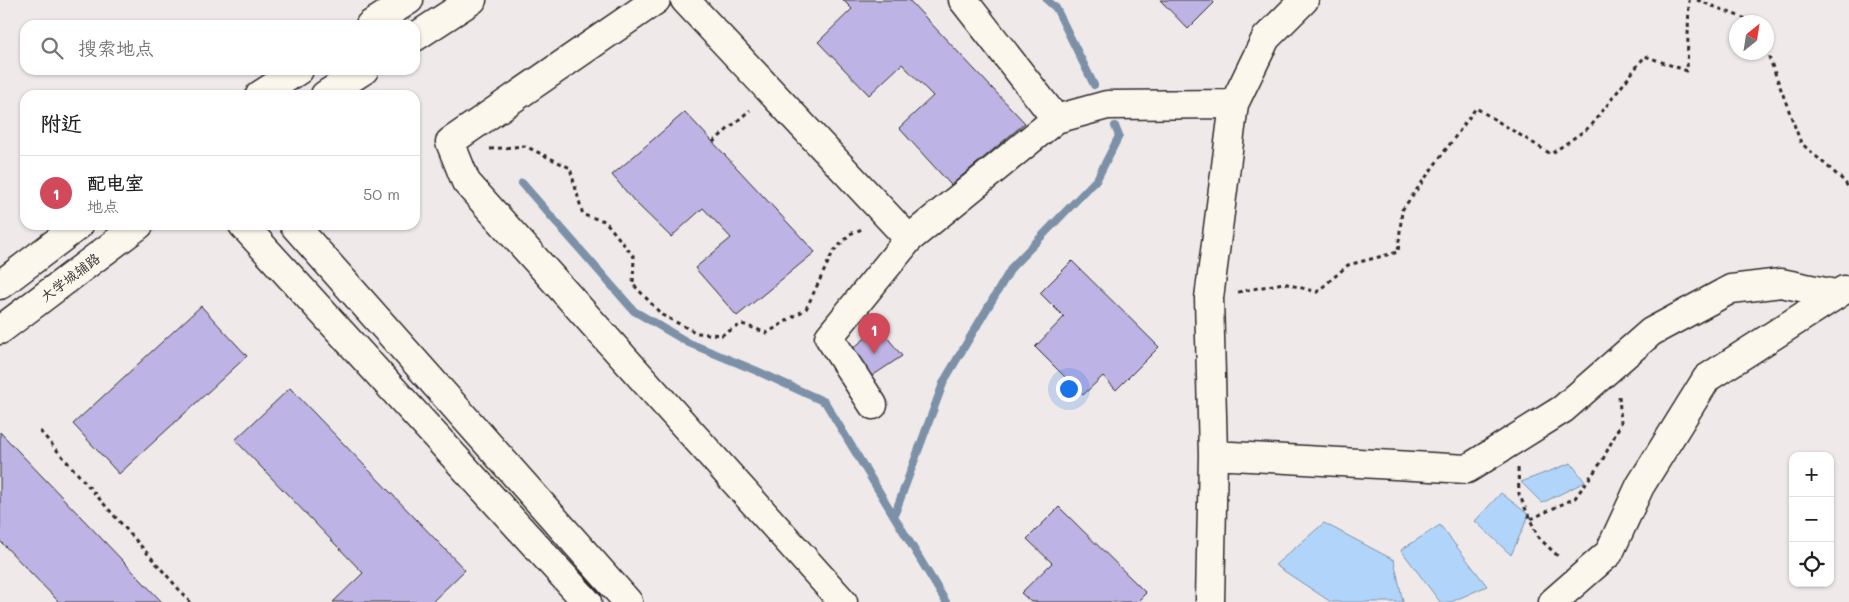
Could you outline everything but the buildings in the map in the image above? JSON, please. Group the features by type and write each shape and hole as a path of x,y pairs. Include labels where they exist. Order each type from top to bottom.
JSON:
{"street":[{"path":"378,20 409,0"},
{"path":"420,34 472,0"},
{"path":"656,0 450,142 466,182 843,602"},
{"path":"685,0 909,239"},
{"path":"963,0 1056,119"},
{"path":"1210,602 1213,455 1209,298 1234,104 1266,38 1304,0"},
{"path":"268,90 291,75"},
{"path":"333,90 356,75"},
{"path":"873,404 830,337 909,239 1056,119 1106,105 1234,104"},
{"path":"0,285 72,230"},
{"name":"大学城辅路","path":"0,330 132,230"},
{"path":"248,230 587,602"},
{"path":"298,230 628,602"},
{"path":"1213,455 1467,469 1563,409 1651,332 1731,290 1782,283 1842,290"},
{"path":"1553,602 1609,553 1640,486 1707,378 1842,290"}],"path":[{"path":"1209,298 1283,283 1317,292 1348,265 1398,252 1402,210 1476,108 1551,154 1591,126 1645,56 1687,71 1689,0"},
{"path":"1697,0 1736,15"},
{"path":"1770,60 1801,143 1843,180 1849,188"},
{"path":"712,142 772,92"},
{"path":"456,158 488,149 525,146 570,168 583,215 605,221 634,258 633,284 662,315 697,333 722,335 742,324 768,333 806,309 833,252 850,234 891,218"},
{"path":"1531,519 1575,498 1602,461 1621,423 1618,394"},
{"path":"40,431 190,602"},
{"path":"1518,437 1519,494 1538,537 1580,578"}],"water":[{"path":"1571,463 1585,482 1542,503 1521,482"},
{"path":"1501,493 1529,515 1511,555 1475,521"},
{"path":"1324,523 1394,560 1403,602 1331,602 1275,565"},
{"path":"1440,525 1487,586 1451,602 1440,602 1401,550"}],"waterway":[{"path":"1047,0 1056,8 1094,85"},
{"path":"894,516 944,381 1012,267 1097,179 1119,136 1115,126"},
{"path":"522,183 634,311 689,343 825,402 946,602"}],"place":[{"name":"配电室","path":"874,354"}]}
